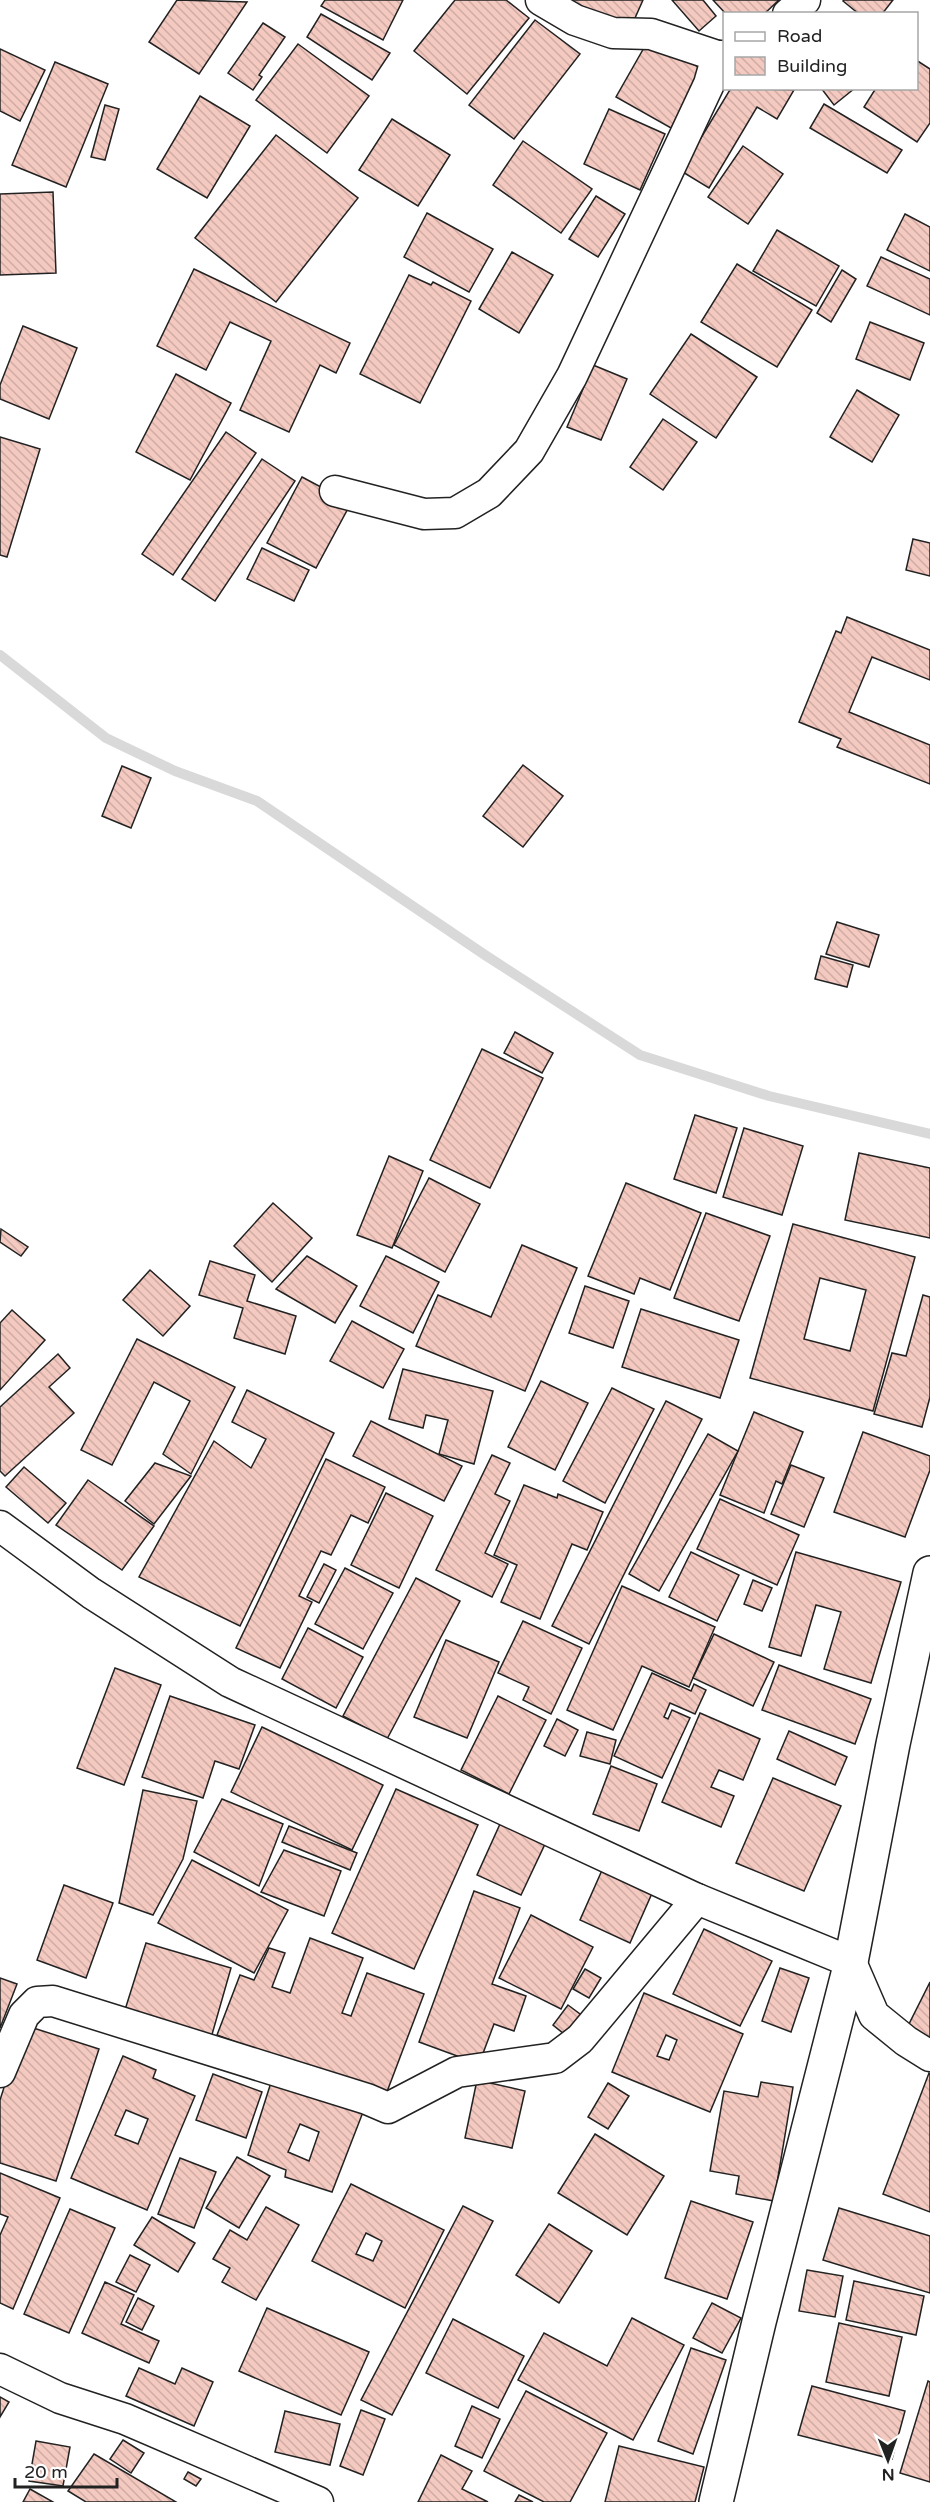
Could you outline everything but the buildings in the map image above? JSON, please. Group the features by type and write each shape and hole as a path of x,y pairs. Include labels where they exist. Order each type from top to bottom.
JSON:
{"main road":[{"path":"717,2502 759,2322 851,1962 893,1744 930,1573"}],"street":[{"path":"335,491 424,514 455,513 489,493 529,451 572,376 721,56 651,34 613,33 575,20 541,0"},
{"path":"790,12 805,0"},
{"path":"0,1526 91,1593 230,1682 697,1899 851,1962 874,2015 906,2041 930,2056"},
{"path":"0,2072 24,2015 37,2002 53,2001 368,2099 388,2108 457,2072 555,2058 580,2039 697,1899"},
{"path":"0,2369 60,2398 125,2418 318,2502"}],"waterway":[{"path":"0,655 106,738 175,771 257,801 485,955 640,1055 769,1096 930,1134"}]}
